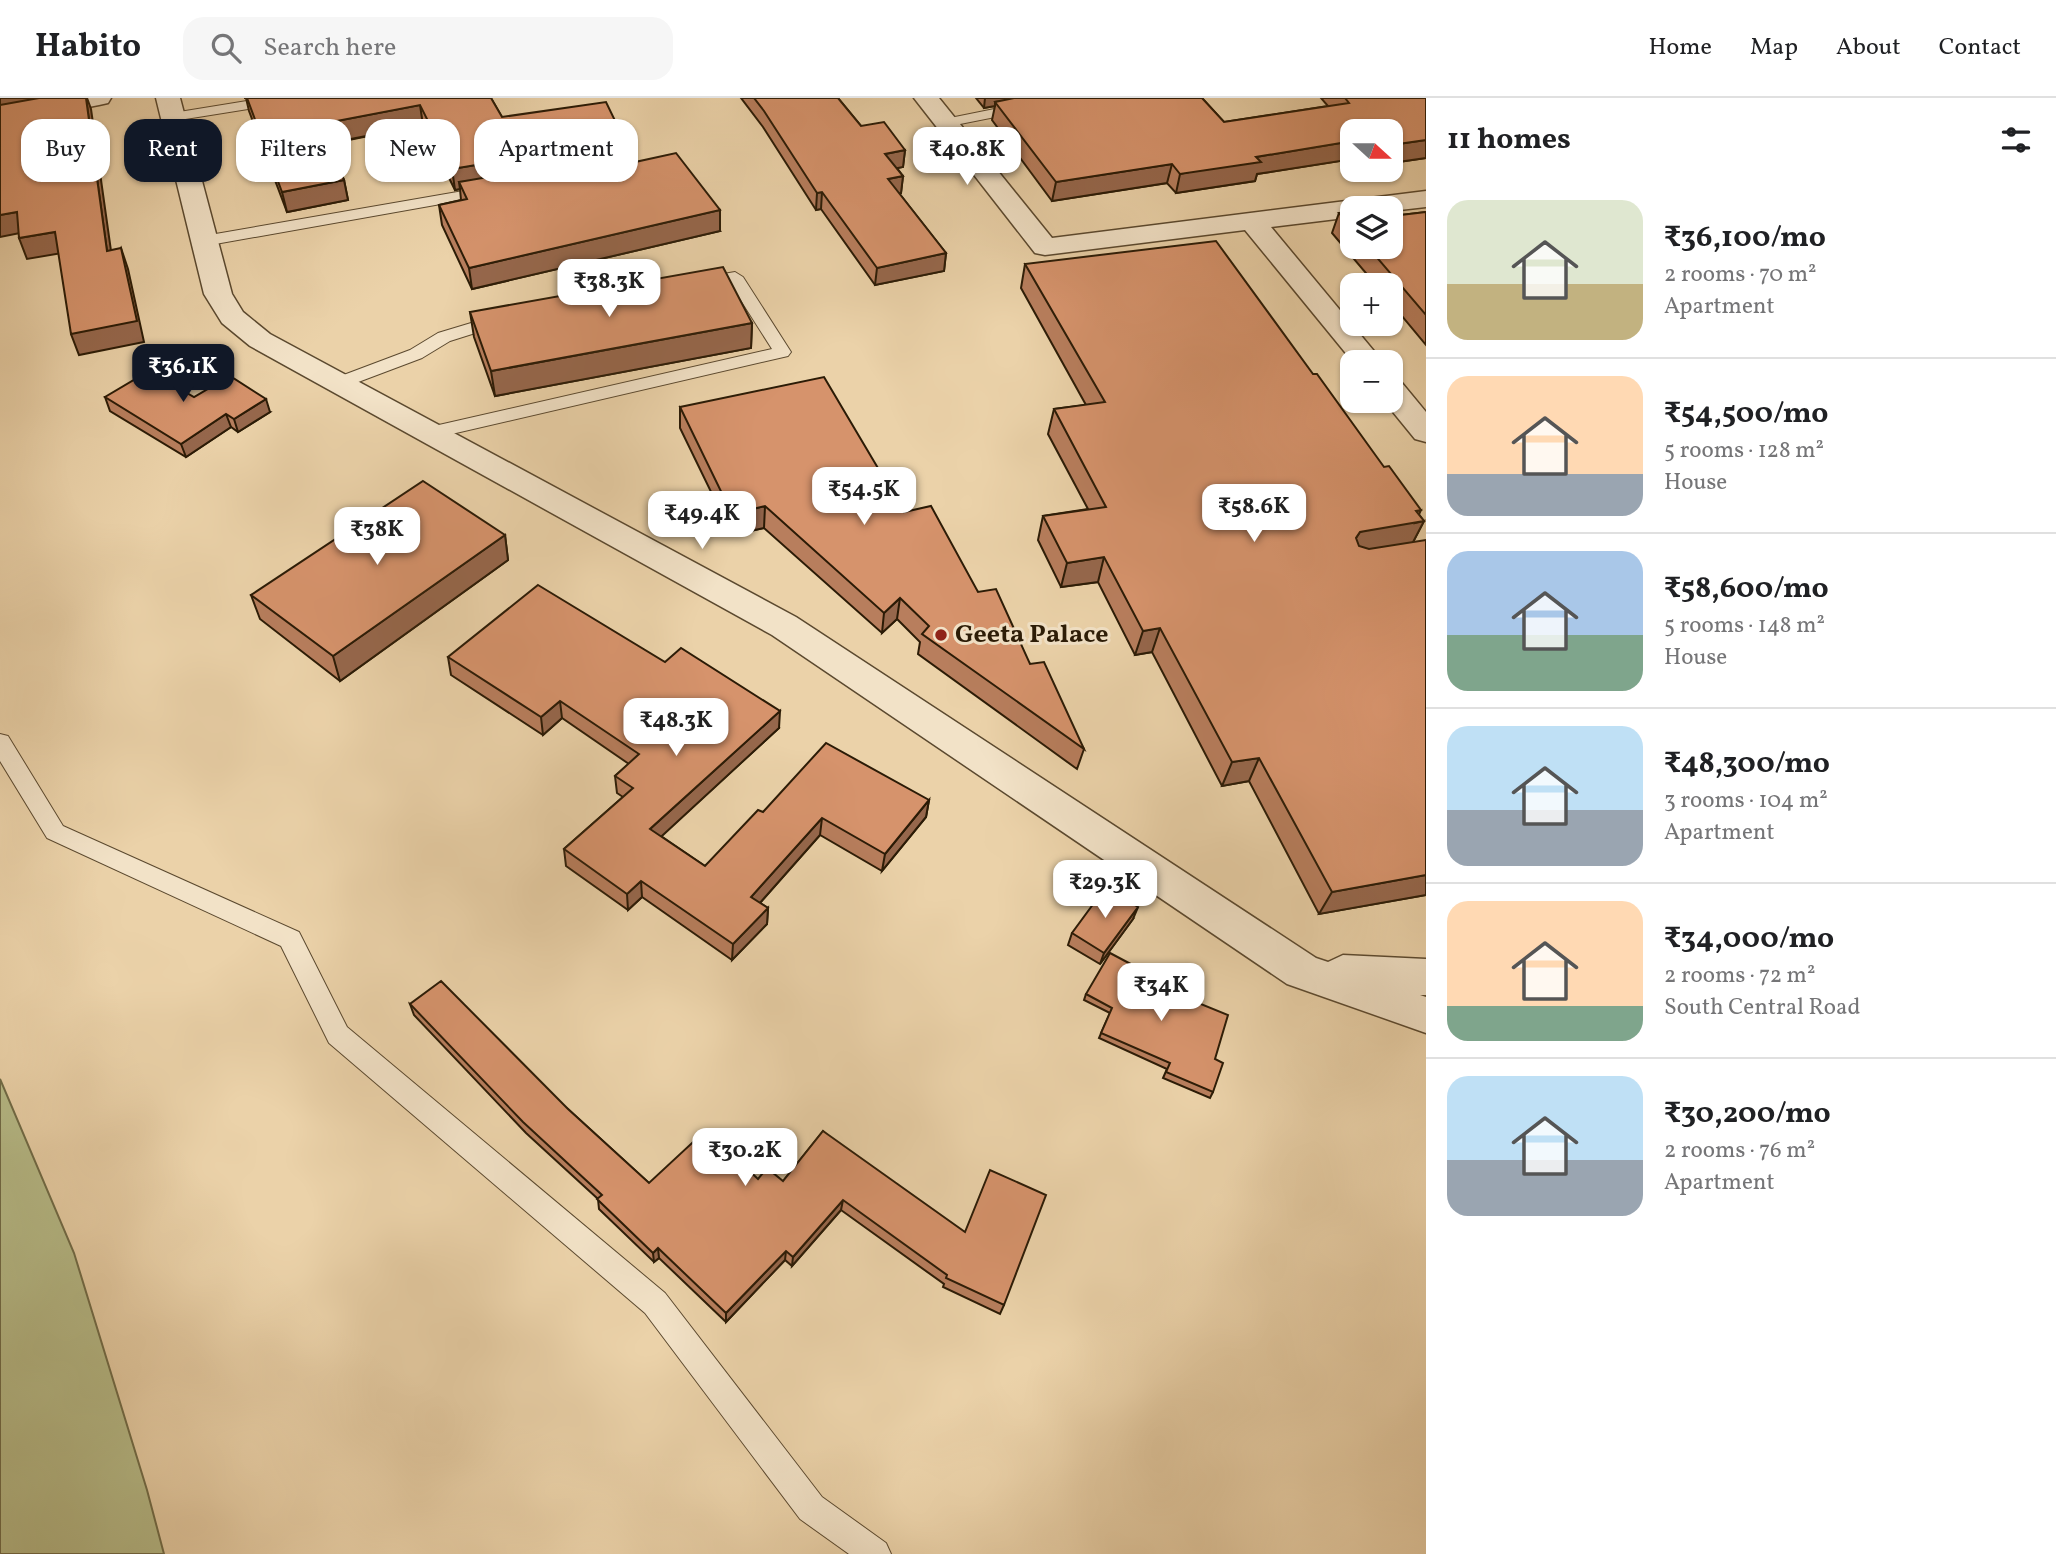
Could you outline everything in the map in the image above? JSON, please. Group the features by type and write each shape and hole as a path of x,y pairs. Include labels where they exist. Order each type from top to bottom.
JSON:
{"street":[{"path":"0,117 99,98"},
{"path":"926,98 1045,247 1340,210"},
{"path":"171,108 218,294 232,317 260,340 784,626 1302,971 1426,1015"},
{"path":"1252,222 1358,350"},
{"path":"1403,404 1426,432"},
{"path":"1302,971 1426,977"}],"lane":[{"path":"171,108 292,98"},
{"path":"945,123 1071,98"},
{"path":"204,241 509,188"},
{"path":"1418,208 1426,216"},
{"path":"430,433 782,352 735,277 681,287"},
{"path":"339,383 416,354 444,337 490,321 517,316"},
{"path":"0,742 55,832 290,939 338,1035 655,1303 811,1508 876,1554"}],"green space":[{"path":"0,1079 74,1253 164,1554 0,1554"}],"building":[{"path":"39,98 86,98 89,119 21,119 21,182 98,182 107,251 121,248 137,321 71,334 55,232 19,238 17,212 0,215 0,105"},
{"path":"247,98 491,98 502,117 606,102 614,119 474,119 474,165 460,168 460,119 427,119 420,105 347,119 255,119"},
{"path":"754,98 838,98 861,126 884,122 905,150 885,154 903,176 888,179 946,253 877,268 822,192 817,193"},
{"path":"1014,98 1202,98 1224,122 1349,103 1345,98 1426,98 1426,140 1404,143 1404,119 1340,119 1340,143 1256,157 1261,162 1180,174 1172,164 1056,182 995,102"},
{"path":"676,153 720,210 469,268 439,205 467,199 460,182 474,179 474,182 638,182 638,161"},
{"path":"278,182 334,182 282,192"},
{"path":"1426,212 1426,315 1403,288 1403,273 1390,273 1378,259 1403,259 1403,215"},
{"path":"1216,241 1313,374 1317,374 1340,406 1340,413 1345,413 1384,467 1389,466 1421,510 1416,511 1424,521 1360,532 1356,538 1359,546 1369,549 1426,540 1426,875 1332,892 1259,758 1232,762 1160,628 1143,631 1104,557 1067,563 1043,516 1106,507 1054,409 1105,402 1025,264"},
{"path":"723,267 752,323 491,371 470,312"},
{"path":"149,371 194,397 230,376 266,399 234,419 226,414 181,444 105,397"},
{"path":"824,377 904,512 931,506 978,592 996,589 1030,664 1044,662 1084,749 922,634 929,626 900,598 884,613 765,506 732,514 680,407"},
{"path":"423,481 505,535 333,656 251,595"},
{"path":"538,585 665,662 681,648 780,711 650,829 705,866 758,810 763,812 826,743 929,800 885,854 822,818 751,897 768,908 733,944 641,881 627,894 564,849 633,788 615,776 639,754 560,701 541,717 448,657"},
{"path":"1105,888 1138,907 1104,953 1072,933"},
{"path":"1110,953 1142,970 1137,978 1228,1015 1215,1059 1223,1063 1213,1092 1166,1072 1170,1063 1101,1033 1112,1008 1086,994"},
{"path":"441,981 568,1109 649,1183 706,1130 758,1179 767,1168 783,1181 823,1131 965,1232 990,1170 1046,1195 1004,1305 946,1278 947,1275 843,1200 793,1257 786,1251 726,1313 658,1248 653,1253 597,1199 602,1195 523,1122 410,1004"}],"place":[{"name":"Geeta Palace","path":"941,635"}]}
